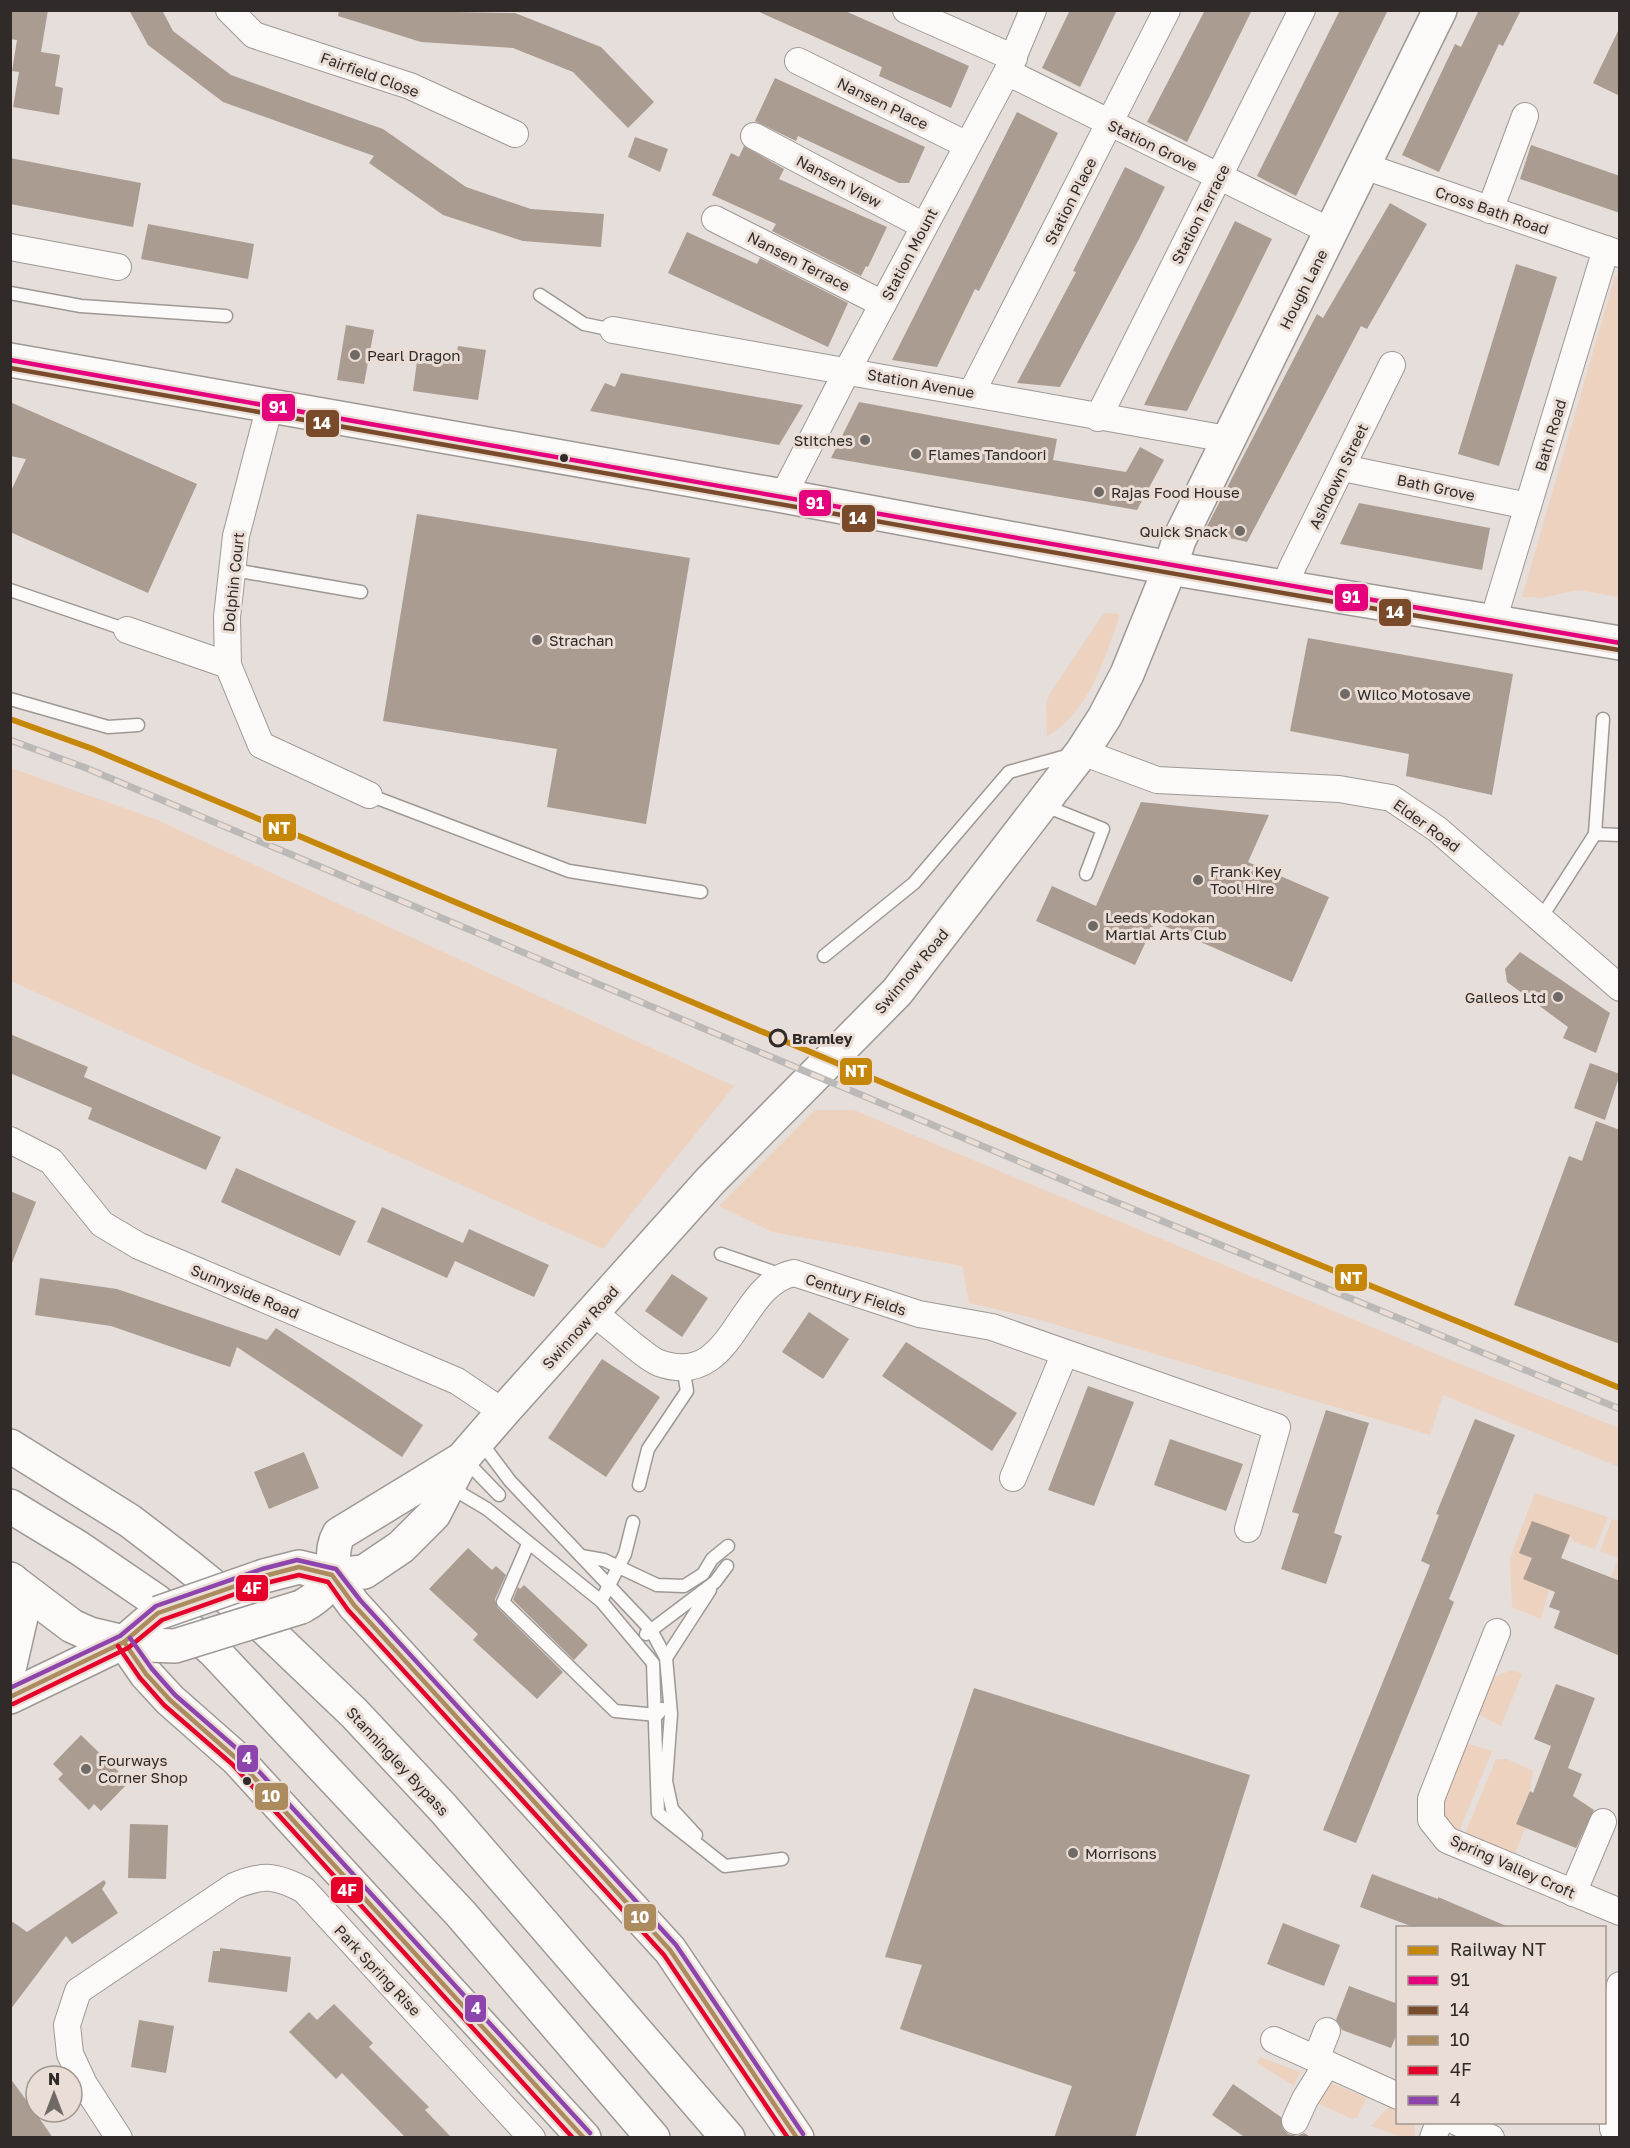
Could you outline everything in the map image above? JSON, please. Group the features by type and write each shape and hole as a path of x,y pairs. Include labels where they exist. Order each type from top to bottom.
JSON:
{"main road":[{"name":"Hough Lane","path":"1170,568 1179,540 1227,439 1332,232 1440,10"},
{"path":"10,360 783,496 1170,568 1620,643"},
{"name":"Swinnow Road","path":"10,1697 135,1640 158,1613 264,1576 299,1567 332,1575 364,1572 401,1547 434,1514 464,1462 503,1412 711,1180 897,992 1082,752 1126,674 1170,568"},
{"name":"Stanningley Bypass","path":"10,1446 130,1521 186,1564 266,1629 354,1713 443,1808 728,2138"},
{"name":"Swinnow Road","path":"135,1640 175,1646 301,1607 316,1599 332,1575 333,1545 339,1534 464,1462"},
{"path":"10,1506 79,1548 155,1600 213,1650 461,1914 653,2138"},
{"path":"332,1575 354,1605 670,1950 797,2138"},
{"path":"12,1580 72,1626 90,1634 135,1640 146,1674 170,1700 237,1759 584,2138"},
{"path":"10,1665 21,1617 12,1580"}],"street":[{"name":"Fairfield Close","path":"229,10 254,35 410,86 515,134"},
{"name":"Station Grove","path":"906,10 1010,65 1109,124 1332,232"},
{"name":"Station Mount","path":"783,496 846,371 1010,65 1034,10"},
{"name":"Station Place","path":"972,392 1167,10"},
{"name":"Station Terrace","path":"1098,418 1302,10"},
{"name":"Nansen Place","path":"798,62 967,145"},
{"path":"1490,210 1525,116"},
{"name":"Nansen View","path":"754,136 924,226"},
{"name":"Cross Bath Road","path":"1364,166 1616,251"},
{"name":"Nansen Terrace","path":"715,219 883,303"},
{"path":"10,247 118,267"},
{"name":"Bath Road","path":"1493,621 1528,506 1616,251"},
{"name":"Station Avenue","path":"613,330 972,392 1098,418 1227,439"},
{"name":"Ashdown Street","path":"1285,586 1392,365"},
{"name":"Dolphin Court","path":"270,405 236,536 227,617 228,665 261,745 369,795"},
{"name":"Bath Grove","path":"1343,468 1528,506"},
{"path":"127,630 228,665"},
{"name":"Elder Road","path":"1082,752 1157,780 1339,789 1391,798 1437,829 1620,988"},
{"name":"Sunnyside Road","path":"10,1140 51,1161 102,1224 139,1246 457,1381 503,1412"},
{"name":"Century Fields","path":"783,1275 794,1273 919,1314 992,1327 1277,1427 1248,1530"},
{"path":"593,1313 658,1362 683,1368 706,1362 727,1341 764,1289 783,1275"},
{"path":"1013,1478 1064,1354"},
{"name":"Spring Valley Croft","path":"1497,1632 1431,1799 1431,1820 1448,1840 1620,1912"},
{"path":"1573,1893 1603,1822"},
{"name":"Park Spring Rise","path":"118,2138 84,2084 70,2054 67,2025 78,1991 234,1886 255,1877 279,1877 303,1890 532,2138"},
{"path":"1610,2133 1610,2050 1620,1985"},
{"path":"1295,2121 1322,2062 1328,2031"},
{"path":"1274,2040 1396,2095"}],"lane":[{"path":"10,293 81,306 226,316"},
{"path":"540,295 584,324 613,330"},
{"path":"234,570 361,592"},
{"path":"10,590 127,630"},
{"path":"10,699 108,727 138,725"},
{"path":"1541,918 1595,834 1603,719"},
{"path":"824,956 914,883 1010,772 1082,752"},
{"path":"369,795 568,871 701,892"},
{"path":"1042,804 1103,829 1086,874"},
{"path":"1595,834 1620,835"},
{"path":"721,1254 783,1275"},
{"path":"639,1485 648,1449 687,1391 683,1368"},
{"path":"464,1462 499,1495"},
{"path":"464,1462 487,1509 601,1601 653,1663 657,1715 658,1813 725,1866 782,1860"},
{"path":"464,1462 510,1481 651,1630 666,1658 670,1701 666,1781 672,1809 725,1866"},
{"path":"601,1601 625,1554 633,1522"},
{"path":"528,1544 503,1602 615,1711 657,1715"},
{"path":"582,1556 604,1560 618,1569 657,1585 684,1586 703,1574 711,1559 728,1546"},
{"path":"666,1658 727,1566"},
{"path":"636,1641 715,1582"},
{"path":"657,1715 670,1701"}],"shaded area":[{"path":"1615,276 1620,278 1619,597 1579,590 1540,598 1522,597"},
{"path":"1104,613 1119,614 1099,671 1084,700 1074,713 1047,737 1046,705 1049,695"},
{"path":"11,768 155,819 734,1086 603,1249 11,981"},
{"path":"815,1110 854,1110 1453,1361 1619,1428 1619,1467 1443,1395 1430,1435 1033,1318 969,1303 962,1266 772,1232 719,1206"},
{"path":"1535,1493 1608,1517 1595,1549 1574,1542 1570,1536 1549,1590 1541,1619 1512,1607 1510,1558"},
{"path":"1612,1519 1619,1521 1619,1609 1602,1602 1618,1558 1600,1551"},
{"path":"1513,1670 1522,1674 1501,1726 1474,1712 1490,1678"},
{"path":"1463,1742 1492,1751 1456,1839 1442,1817 1441,1800"},
{"path":"1496,1759 1507,1759 1533,1771 1530,1791 1516,1824 1525,1828 1515,1854 1465,1834"},
{"path":"1260,2057 1300,2072 1294,2086 1257,2063"},
{"path":"1327,2081 1367,2098 1357,2117 1352,2119 1313,2101"},
{"path":"1389,2107 1396,2110 1396,2124 1415,2124 1415,2137 1401,2137 1371,2126"}],"building":[{"path":"10,10 48,10 41,52 60,55 55,86 63,88 59,115 13,107 19,72 12,71 17,40 10,39"},
{"path":"129,10 162,10 173,31 231,75 383,129 466,187 531,209 604,214 601,247 523,241 443,215 369,163 374,156 223,102 148,45"},
{"path":"339,10 515,13 601,47 654,102 628,128 573,72 513,48 421,42 338,16"},
{"path":"755,10 843,10 969,66 951,108 879,76 882,67"},
{"path":"1070,10 1117,10 1080,87 1042,68"},
{"path":"1205,10 1252,10 1187,142 1147,122"},
{"path":"1340,10 1388,10 1296,196 1257,176"},
{"path":"1479,10 1521,10 1503,46 1499,44 1439,172 1402,155 1455,44 1461,47"},
{"path":"1620,27 1620,96 1593,83"},
{"path":"775,78 925,147 909,183 899,183 798,136 796,141 755,121"},
{"path":"1017,112 1058,133 1012,226 979,291 975,289 937,367 892,360"},
{"path":"635,137 668,149 660,172 628,157"},
{"path":"1531,145 1620,176 1620,213 1520,179"},
{"path":"744,146 784,169 779,179 887,227 868,267 866,266 861,276 772,231 776,224 712,195 731,153 739,157"},
{"path":"10,158 141,183 133,227 10,204"},
{"path":"1125,167 1165,187 1060,387 1017,383 1076,272 1073,271"},
{"path":"1390,203 1427,224 1367,329 1361,326 1247,542 1204,532 1317,314 1323,318"},
{"path":"1235,221 1272,239 1187,411 1144,405"},
{"path":"148,224 254,244 248,279 141,259"},
{"path":"687,232 757,264 760,258 848,303 828,347 668,273"},
{"path":"1516,264 1557,277 1499,466 1458,454"},
{"name":"Pearl Dragon","path":"346,325 374,330 364,384 337,380"},
{"path":"458,346 486,350 478,400 413,391 418,354 456,359"},
{"path":"621,373 803,405 779,445 590,411 605,383 615,387"},
{"path":"10,402 197,484 148,593 10,532 10,493 26,459 10,456"},
{"path":"859,402 1057,439 1053,460 1126,472 1140,447 1164,460 1137,510 831,458"},
{"path":"1359,503 1490,528 1482,570 1340,544"},
{"name":"Strachan","path":"417,514 690,558 646,824 547,807 557,749 383,721"},
{"path":"1308,638 1513,674 1492,795 1406,776 1409,754 1290,731"},
{"name":"Frank Key Tool Hire","path":"1141,802 1269,815 1248,862 1329,897 1292,982 1155,922 1135,965 1036,921 1052,886 1096,906"},
{"name":"Galleos Ltd","path":"1520,952 1610,1013 1596,1053 1563,1038 1568,1027 1507,982 1505,969"},
{"path":"10,1034 88,1067 84,1077 221,1137 206,1170 88,1119 92,1108 10,1073"},
{"path":"1590,1063 1620,1074 1605,1120 1574,1108"},
{"path":"1596,1121 1620,1130 1620,1344 1514,1305 1569,1156 1582,1161"},
{"path":"236,1168 356,1221 340,1256 221,1202"},
{"path":"10,1191 36,1202 12,1263 10,1263"},
{"path":"382,1207 463,1243 469,1229 549,1265 534,1297 455,1261 447,1278 367,1242"},
{"path":"672,1274 708,1298 682,1337 645,1311"},
{"path":"40,1278 117,1289 267,1340 276,1328 423,1425 402,1457 237,1347 230,1367 111,1326 35,1315"},
{"path":"809,1312 849,1339 823,1379 782,1352"},
{"path":"906,1342 1017,1413 992,1451 882,1376"},
{"path":"602,1359 660,1397 606,1477 548,1438"},
{"path":"1088,1386 1134,1402 1094,1506 1048,1490"},
{"path":"1326,1410 1369,1423 1334,1533 1342,1536 1326,1584 1281,1569 1299,1514 1292,1512"},
{"path":"1475,1419 1515,1435 1449,1599 1454,1602 1356,1843 1323,1830 1430,1565 1421,1561 1439,1515 1436,1514"},
{"path":"1170,1439 1243,1464 1226,1511 1154,1485"},
{"path":"304,1452 319,1488 269,1509 254,1472"},
{"path":"1532,1521 1570,1535 1561,1558 1620,1581 1620,1656 1554,1628 1560,1611 1549,1607 1555,1592 1523,1579 1532,1558 1519,1553"},
{"path":"468,1548 492,1570 496,1566 506,1575 495,1599 497,1607 563,1672 537,1699 473,1640 478,1634 429,1589"},
{"path":"524,1585 588,1645 574,1660 513,1600 518,1587 520,1589"},
{"path":"1556,1684 1595,1698 1568,1768 1582,1774 1573,1796 1594,1810 1576,1848 1516,1824 1530,1791 1533,1793 1551,1746 1534,1739"},
{"name":"Morrisons","path":"974,1688 1250,1775 1135,2138 1054,2138 1072,2086 900,2029 922,1965 885,1957"},
{"name":"Fourways Corner Shop","path":"81,1735 129,1782 101,1811 94,1804 89,1810 58,1779 63,1774 53,1764"},
{"path":"130,1824 168,1825 166,1879 128,1878"},
{"path":"1372,1874 1438,1899 1438,1897 1506,1926 1411,1926 1360,1907"},
{"path":"104,1880 106,1883 102,1889 118,1913 72,1944 66,1936 10,2010 10,1920 27,1932"},
{"path":"1283,1923 1340,1945 1324,1986 1267,1964"},
{"path":"220,1948 291,1957 287,1992 208,1982 213,1951 220,1951"},
{"path":"1349,1986 1396,2003 1396,2036 1391,2048 1342,2030 1336,2020"},
{"path":"334,2004 373,2043 369,2047 429,2107 425,2110 452,2138 406,2138 342,2073 336,2079 289,2032 309,2012 317,2020"},
{"path":"139,2020 174,2026 166,2073 131,2067"},
{"path":"10,2078 24,2097 24,2124 43,2124 53,2138 10,2138"},
{"path":"1233,2084 1281,2117 1283,2129 1288,2134 1297,2136 1304,2133 1312,2138 1246,2138 1212,2115"}],"railway":[{"path":"10,740 86,768 1089,1191 1620,1409"}],"rail line":[{"name":"NT","path":"10,719 93,749 1137,1190 1620,1388"}],"transit line":[{"name":"91","path":"10,360 1016,539 1620,643"},
{"name":"14","path":"10,368 1619,650"},
{"name":"4","path":"10,1688 120,1636 156,1606 262,1569 297,1560 336,1569 360,1600 676,1945 803,2134"},
{"name":"10","path":"10,1697 124,1642 158,1613 264,1576 299,1567 332,1575 354,1605 670,1950 797,2138"},
{"name":"4F","path":"13,1704 128,1648 162,1620 266,1583 299,1575 328,1582 348,1610 664,1955 788,2138"},
{"name":"4","path":"130,1638 152,1669 175,1695 243,1754 590,2133"},
{"name":"10","path":"124,1642 146,1674 170,1700 237,1759 584,2138"},
{"name":"4F","path":"118,1646 140,1678 164,1705 232,1764 573,2138"}],"place":[{"name":"Pearl Dragon","path":"355,355"},
{"name":"Stitches","path":"865,440"},
{"name":"Flames Tandoori","path":"916,454"},
{"name":"Rajas Food House","path":"1099,492"},
{"name":"Quick Snack","path":"1240,531"},
{"name":"Strachan","path":"537,640"},
{"name":"Wilco Motosave","path":"1345,694"},
{"name":"Frank Key Tool Hire","path":"1198,880"},
{"name":"Leeds Kodokan Martial Arts Club","path":"1093,926"},
{"name":"Galleos Ltd","path":"1558,997"},
{"name":"Bramley","path":"778,1038"},
{"name":"Fourways Corner Shop","path":"86,1769"},
{"name":"Morrisons","path":"1073,1853"}]}
